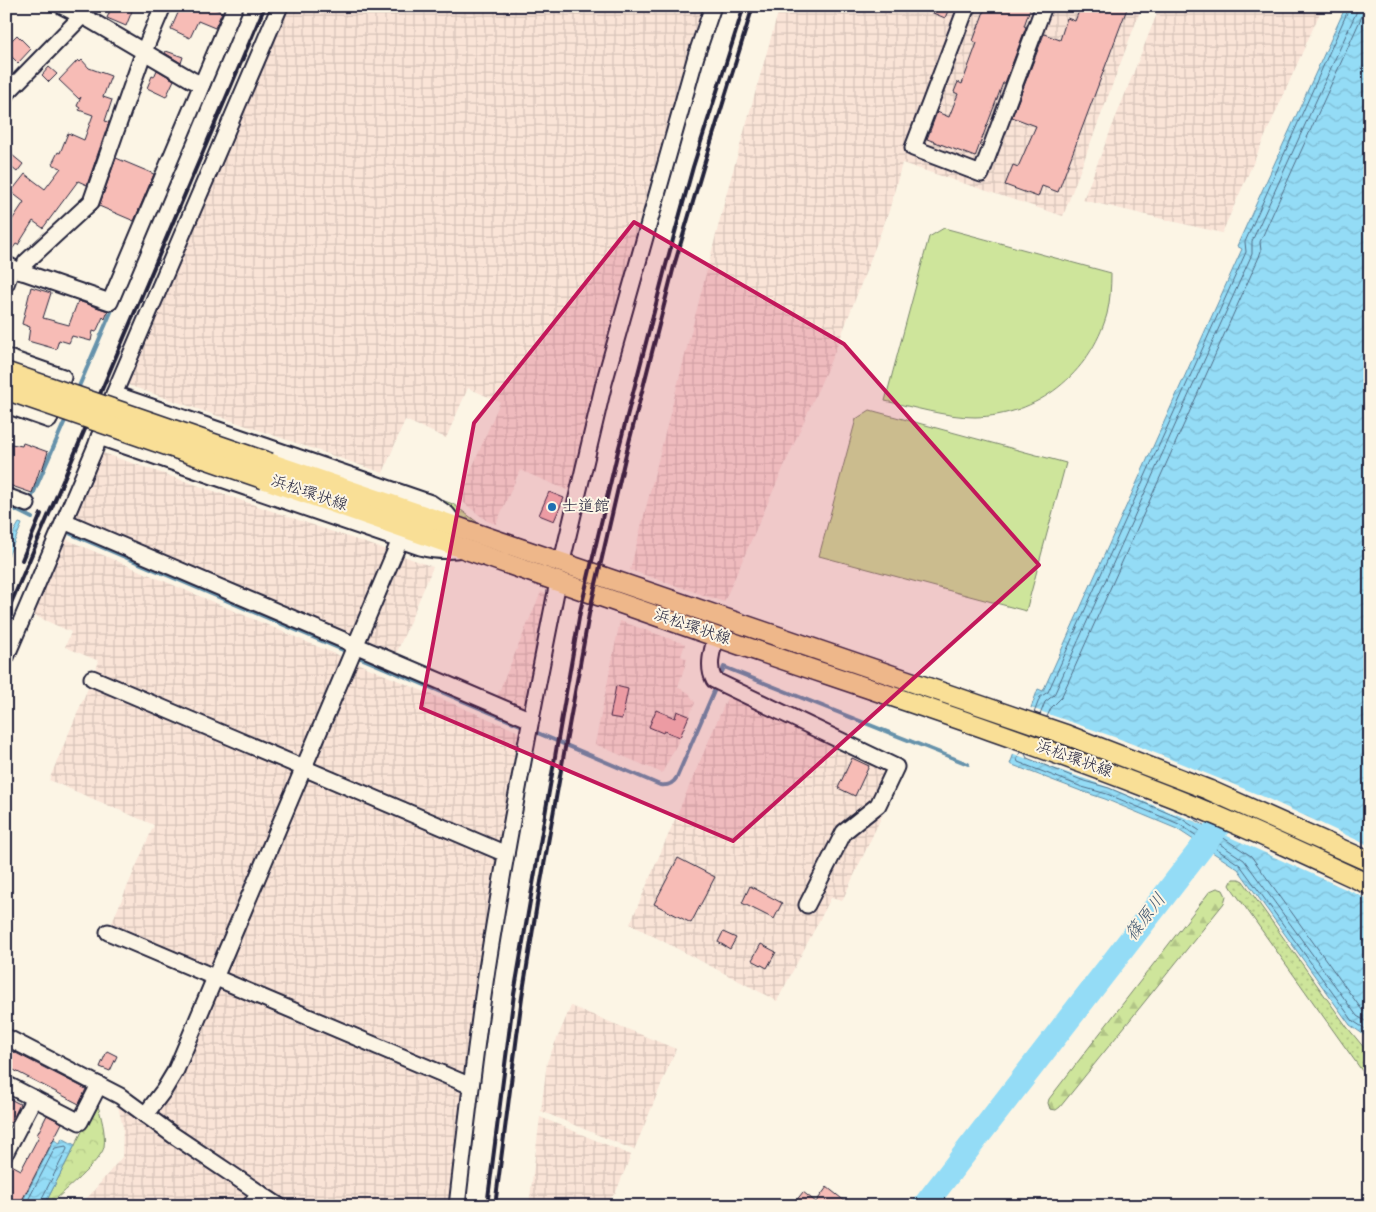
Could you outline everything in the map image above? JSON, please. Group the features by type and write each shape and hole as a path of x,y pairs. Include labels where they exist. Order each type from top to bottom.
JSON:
{"main road":[{"name":"浜松環状線","path":"6,372 558,582 1107,772 1248,828 1370,885"},
{"name":"浜松環状線","path":"6,390 267,471 457,527 1012,716 1115,752 1209,790 1370,862"},
{"path":"706,611 708,634"},
{"path":"1005,736 1012,716"}],"street":[{"path":"62,6 84,11 144,51 202,84"},
{"path":"6,284 13,268 26,262 91,202 144,51 163,6"},
{"path":"13,268 110,302 235,6"},
{"path":"6,657 99,437 114,394 280,6"},
{"path":"562,562 614,346 696,56 713,6"},
{"path":"967,6 913,148 981,174 1044,6"},
{"path":"6,94 84,11"},
{"path":"6,357 63,377 49,420 6,405"},
{"path":"114,394 430,503 446,514 457,527"},
{"path":"99,437 434,551 448,552 466,548"},
{"path":"6,496 27,504"},
{"path":"64,521 354,651 530,726"},
{"path":"145,1115 173,1075 400,540"},
{"path":"457,1206 471,1086 506,854 558,582"},
{"path":"708,634 711,651 711,669 714,680 896,767 878,805 844,832 806,905"},
{"path":"92,678 506,854"},
{"path":"108,932 471,1086"},
{"path":"6,1037 120,1096 278,1206"},
{"path":"6,1084 80,1122 99,1085"},
{"path":"6,1152 34,1098"},
{"path":"250,1206 260,1194"}],"highlighted area":[{"path":"634,222 844,344 1039,565 733,841 421,708 474,423"}],"shaded area":[{"path":"283,6 709,6 574,493 520,470 496,524 487,521 459,499 500,402 468,388 446,438 405,420 383,473 122,383 149,324 157,313 165,283"},
{"path":"780,6 1142,6 1063,216 902,163 889,211 838,344 724,602 630,570 728,188"},
{"path":"1160,6 1323,6 1222,233 1083,200"},
{"path":"100,452 392,552 354,642 70,521"},
{"path":"63,538 347,659 304,761 94,675 99,661 65,647 71,632 31,614"},
{"path":"398,554 433,567 394,659 360,644"},
{"path":"541,592 551,596 528,715 495,701"},
{"path":"620,621 685,644 681,656 687,659 678,687 689,693 695,703 662,773 595,744"},
{"path":"352,661 524,734 503,849 311,767"},
{"path":"91,681 297,768 215,971 109,929 154,825 49,780"},
{"path":"728,696 900,777 842,901 831,898 777,1001 630,924"},
{"path":"304,775 502,855 467,1081 222,977"},
{"path":"215,984 466,1088 453,1206 286,1206 150,1113"},
{"path":"571,1006 676,1049 634,1150 541,1111 547,1062"},
{"path":"116,1098 271,1206 77,1206 90,1195 122,1157 123,1127"},
{"path":"540,1117 631,1155 616,1192 604,1206 529,1206"}],"green space":[{"path":"944,228 1111,273 1107,314 1099,336 1088,355 1074,373 1058,388 1040,400 998,415 975,417 941,414 885,401 929,237"},
{"path":"870,410 1066,463 1026,611 819,556 856,419"},
{"path":"436,498 453,504 477,522 476,524 457,518"},
{"path":"1233,879 1243,881 1347,1027 1370,1055 1370,1082 1233,890 1230,885"},
{"path":"1217,888 1223,890 1226,896 1224,903 1060,1107 1056,1110 1050,1109 1049,1099 1210,891"},
{"path":"97,1102 104,1136 104,1147 101,1153 70,1186 48,1206 44,1206"}],"water":[{"path":"1346,6 1370,6 1370,1039 1350,1025 1238,869 1177,829 1105,799 1010,764 1038,689 1043,691 1242,249 1237,246"},
{"path":"19,523 22,524 6,561 6,545"},
{"path":"62,1138 75,1145 44,1206 20,1206 54,1140 60,1143"}],"pier":[{"path":"1028,707 1120,739 1262,796 1370,846 1370,900 1196,822 1102,785 1011,753"}],"building":[{"path":"112,6 134,6 126,26 107,18"},
{"path":"181,6 209,6 222,12 215,28 198,21 190,38 171,29"},
{"path":"916,6 950,6 945,18"},
{"path":"986,6 1031,6 1024,26 1026,27 975,157 927,139 937,112 949,117 958,94 954,92 958,82 962,84 977,43 973,41"},
{"path":"1081,6 1128,6 1058,192 1042,186 1038,197 1005,185 1013,165 1018,167 1036,126 1012,117 1044,34 1060,40 1067,18 1075,21"},
{"path":"17,35 31,49 18,63 6,51 6,46"},
{"path":"166,51 183,57 181,63 165,53"},
{"path":"78,60 80,62 82,60 89,68 111,76 103,97 112,100 105,121 109,122 87,185 78,181 43,228 33,221 18,245 16,244 6,255 6,229 24,202 11,192 25,174 45,189 61,168 52,164 58,152 60,153 68,133 84,140 93,115 79,110 80,108 77,106 81,97 79,99 59,80"},
{"path":"49,67 57,74 49,82 42,75"},
{"path":"157,70 174,80 166,97 147,88"},
{"path":"6,150 23,164 17,172 6,163"},
{"path":"116,158 154,174 134,221 99,206"},
{"path":"31,287 51,293 43,318 69,325 78,301 108,311 96,332 93,331 91,341 72,336 69,343 59,340 56,349 28,341 30,327 22,324"},
{"path":"6,443 22,446 23,443 48,452 32,493 6,484"},
{"path":"549,492 564,498 554,521 539,515"},
{"path":"616,686 628,689 622,719 610,717"},
{"path":"656,710 675,718 677,711 689,716 680,737 649,727"},
{"path":"852,758 869,766 855,796 838,788"},
{"path":"678,858 715,877 691,923 654,904"},
{"path":"750,886 782,903 774,919 742,903"},
{"path":"723,932 736,938 730,949 718,942"},
{"path":"761,944 776,952 767,968 752,960"},
{"path":"6,1048 86,1089 79,1104 6,1066"},
{"path":"107,1051 117,1056 110,1071 100,1067"},
{"path":"6,1097 20,1104 11,1123 6,1121"},
{"path":"47,1115 62,1123 19,1206 6,1206 6,1193 11,1184 6,1181 6,1162 21,1170 39,1136 37,1135"},
{"path":"827,1187 851,1206 792,1206 803,1192 816,1202"}],"waterway":[{"path":"77,391 114,305"},
{"path":"30,501 67,416"},
{"path":"6,505 32,518"},
{"path":"71,534 350,653"},
{"path":"356,656 525,727"},
{"path":"722,672 724,667 968,764"},
{"path":"533,731 660,785 668,785 677,777 715,689"},
{"name":"篠原川","path":"924,1206 1223,820"}],"railway":[{"path":"6,615 265,6"},
{"path":"487,1206 514,994 580,612 617,455 666,265 693,167 744,6"},
{"path":"495,1206 522,997 589,614 625,458 674,266 753,6"},
{"path":"22,560 41,514"}],"place":[{"name":"士道館","path":"552,507"}]}
